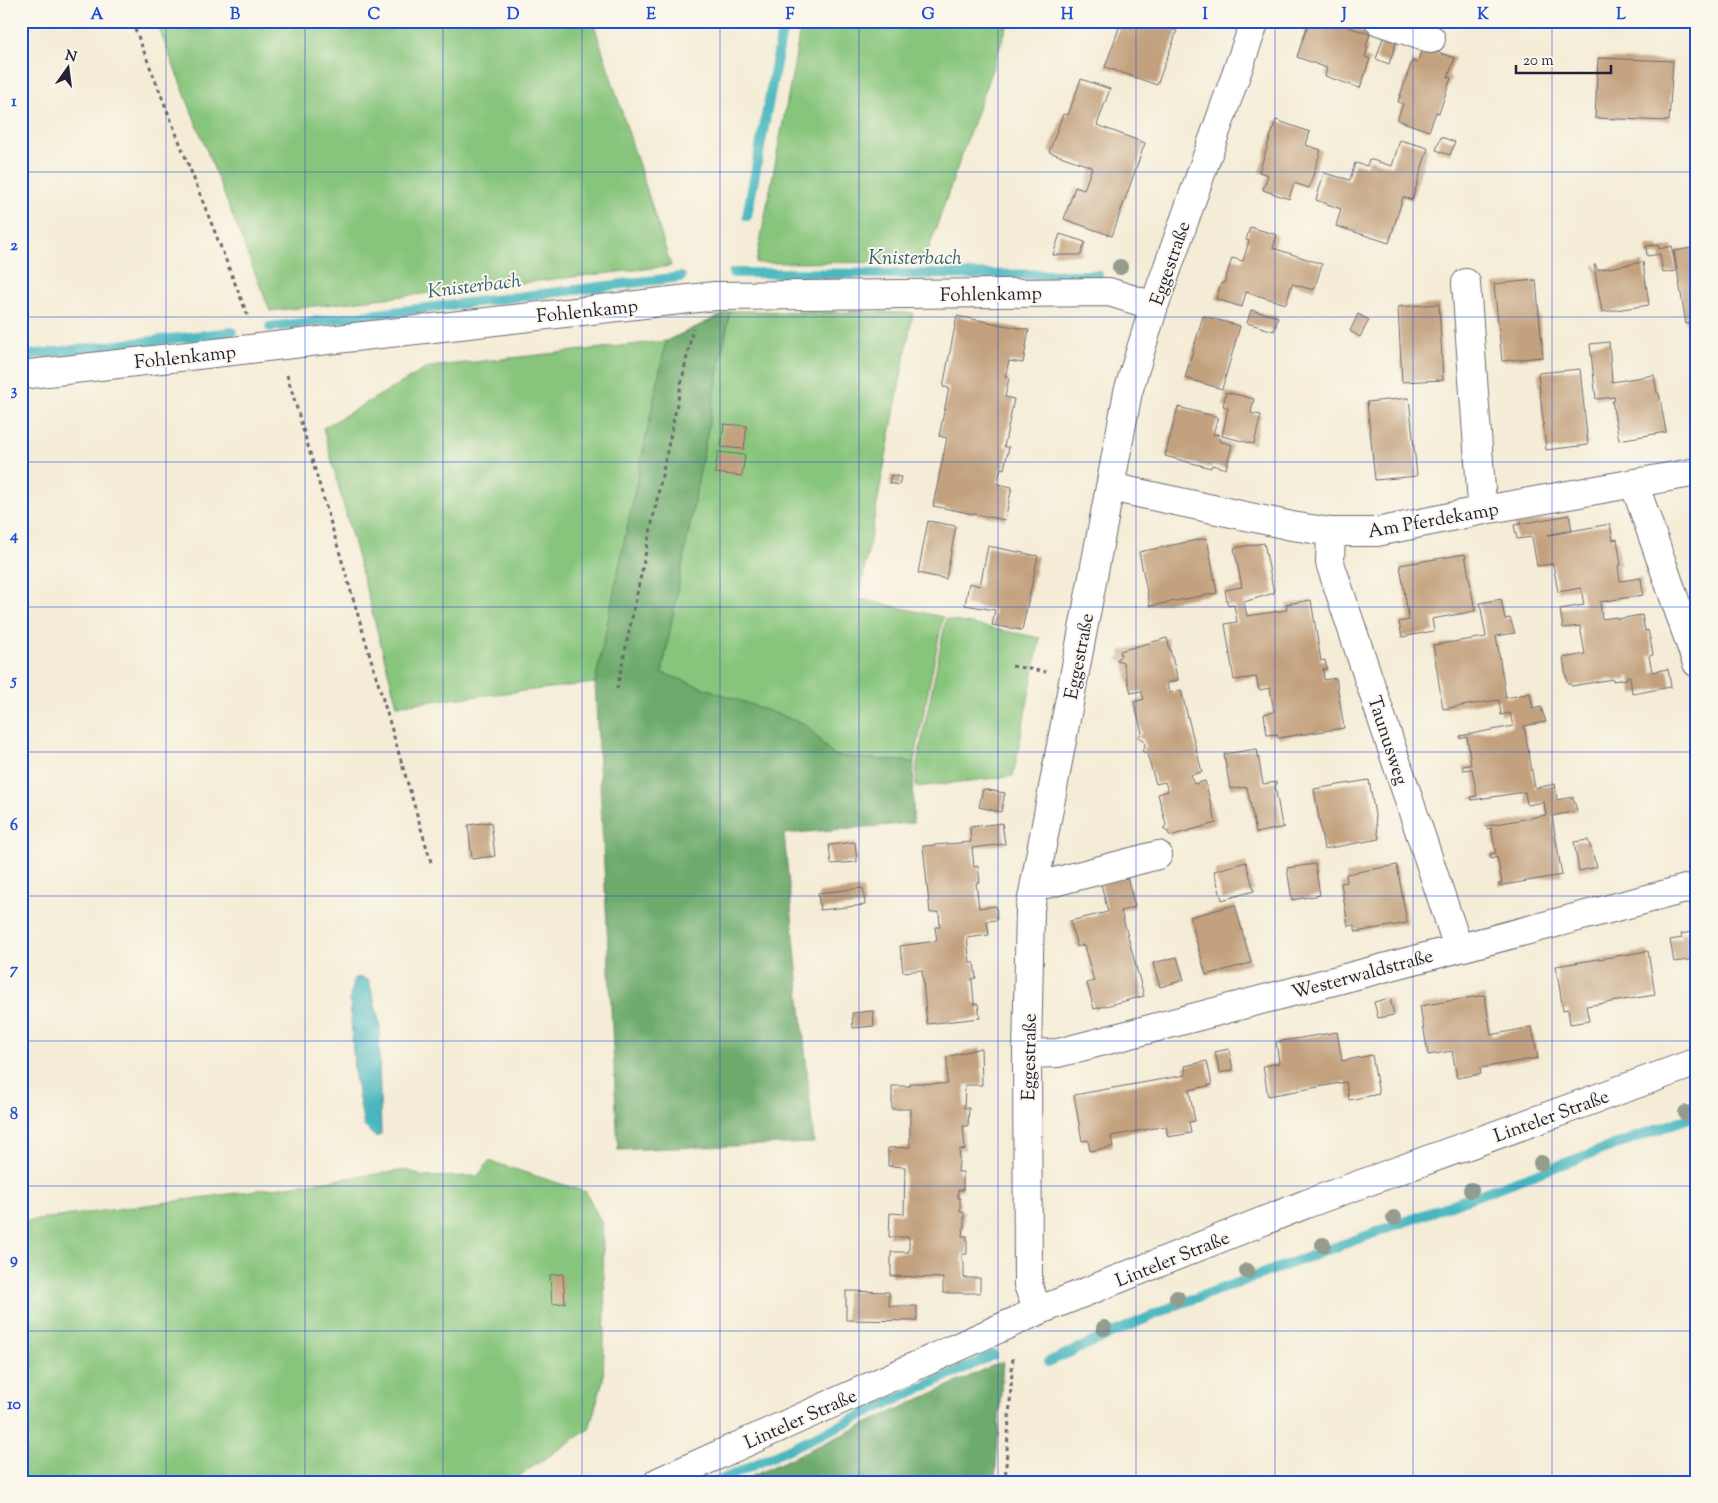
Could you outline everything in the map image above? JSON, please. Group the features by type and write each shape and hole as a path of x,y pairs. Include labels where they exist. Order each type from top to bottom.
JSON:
{"street":[{"name":"Eggestraße","path":"1038,1311 1028,1285 1027,1054 1030,909 1128,392 1154,306 1255,21"},
{"path":"1379,21 1431,39"},
{"path":"1466,283 1484,510"},
{"name":"Fohlenkamp","path":"21,375 715,296 1109,292 1154,306"},
{"name":"Am Pferdekamp","path":"1110,487 1292,526 1331,532 1377,532 1484,510 1697,472"},
{"path":"1634,483 1697,663"},
{"name":"Taunusweg","path":"1331,532 1330,563 1458,947"},
{"path":"1034,887 1158,855"},
{"name":"Westerwaldstraße","path":"1027,1054 1058,1053 1697,886"},
{"name":"Linteler Straße","path":"658,1482 1038,1311 1306,1204 1697,1062"}],"path":[{"path":"132,21 269,346 431,862"},
{"path":"617,689 699,298"},
{"path":"1012,666 1032,669"},
{"path":"997,1329 1013,1355 1005,1482"}],"green space":[{"path":"156,21 593,21 671,266 270,311"},
{"path":"801,21 1009,21 924,262 756,263"},
{"path":"730,311 913,313 859,599 943,617 914,762 834,756 805,724 662,673"},
{"path":"730,311 662,673 805,724 834,756 914,762 913,823 784,834 814,1143 618,1150 595,683 666,341"},
{"path":"666,341 595,683 397,705 323,428 429,367"},
{"path":"946,619 1040,638 1013,776 916,787 917,764"},
{"path":"489,1161 586,1192 602,1224 605,1309 603,1380 589,1429 510,1482 21,1482 21,1222 407,1170 424,1177 478,1176"},
{"path":"1003,1361 995,1482 739,1482"}],"water":[{"path":"361,977 369,981 380,1025 381,1135 375,1137 364,1126 354,1070 350,998 354,979"}],"building":[{"path":"1102,21 1148,21 1177,31 1157,85 1105,67 1119,28"},
{"path":"1309,21 1341,21 1349,24 1348,27 1370,34 1365,57 1370,59 1360,88 1325,76 1327,68 1297,57"},
{"path":"1384,35 1397,40 1389,64 1376,59"},
{"path":"1692,35 1697,35 1697,61 1692,61"},
{"path":"1423,47 1455,58 1448,77 1451,78 1439,113 1436,112 1429,131 1397,120 1403,104 1398,102 1412,61 1417,63"},
{"path":"1598,58 1673,61 1669,121 1595,118"},
{"path":"1081,79 1110,89 1097,125 1145,143 1112,236 1064,219 1075,187 1084,190 1092,167 1049,152 1063,114 1068,115"},
{"path":"1276,120 1310,132 1306,145 1321,150 1309,188 1294,183 1289,199 1263,190 1268,175 1259,172"},
{"path":"1441,137 1455,142 1450,155 1436,150"},
{"path":"1400,140 1428,148 1412,200 1403,197 1389,243 1336,226 1341,209 1316,200 1324,173 1350,180 1355,163 1367,166 1369,159 1392,166"},
{"path":"1250,227 1277,235 1273,248 1322,264 1314,290 1292,284 1286,304 1246,292 1242,307 1216,299 1221,283 1224,284 1232,258 1243,261 1249,241 1246,240"},
{"path":"1060,234 1085,242 1081,255 1053,255"},
{"path":"1658,245 1659,249 1672,246 1676,271 1663,273 1660,254 1647,256 1646,246"},
{"path":"1697,247 1697,322 1686,324 1674,251"},
{"path":"1643,262 1649,305 1602,312 1594,265 1596,265 1597,270"},
{"path":"1536,280 1543,357 1502,361 1494,284"},
{"path":"1439,304 1443,380 1402,382 1398,307"},
{"path":"1251,310 1278,317 1274,331 1247,323"},
{"path":"1358,314 1369,320 1360,337 1350,331"},
{"path":"957,316 1029,330 1023,363 1009,361 1005,377 1009,378 1005,397 1014,399 1004,447 1009,447 1004,469 1001,468 997,484 1012,487 1005,520 933,506 947,438 939,436 949,388 943,387"},
{"path":"1203,316 1240,326 1222,389 1185,378"},
{"path":"1609,342 1612,382 1654,375 1666,432 1619,440 1612,401 1615,401 1614,397 1596,399 1590,344"},
{"path":"1580,369 1588,445 1546,450 1538,373"},
{"path":"1226,392 1254,399 1251,413 1261,415 1254,444 1222,436 1228,408 1223,406"},
{"path":"1409,398 1417,476 1375,480 1367,402"},
{"path":"1178,407 1218,417 1213,434 1220,435 1219,441 1232,445 1226,469 1212,465 1211,468 1165,456"},
{"path":"724,424 747,426 744,449 721,447"},
{"path":"718,452 745,455 742,476 715,473"},
{"path":"891,475 901,477 899,485 889,483"},
{"path":"1569,515 1572,530 1548,535 1610,524 1613,540 1617,539 1621,565 1618,565 1620,581 1641,578 1643,595 1600,602 1602,619 1642,615 1645,631 1648,630 1651,643 1653,655 1649,656 1652,672 1668,669 1671,687 1632,694 1630,676 1627,676 1627,679 1613,681 1613,679 1572,686 1567,682 1563,658 1585,654 1580,626 1563,628 1560,609 1584,605 1581,588 1558,592 1553,564 1537,566 1532,537 1517,539 1514,525"},
{"path":"928,521 956,526 946,579 918,573"},
{"path":"1207,538 1217,593 1150,606 1139,552"},
{"path":"1264,543 1274,593 1244,602 1247,616 1287,610 1286,604 1311,600 1321,661 1325,660 1327,669 1323,669 1324,680 1336,678 1344,728 1278,738 1277,734 1267,735 1264,714 1274,712 1270,688 1259,690 1256,677 1234,680 1225,624 1237,622 1234,605 1228,606 1225,590 1242,587 1234,548"},
{"path":"988,546 1038,556 1022,630 992,625 995,610 965,605 969,583 980,586"},
{"path":"1465,554 1475,611 1432,619 1434,631 1402,637 1399,622 1409,620 1400,565"},
{"path":"1501,599 1505,619 1510,618 1515,633 1496,636 1506,698 1530,693 1533,709 1541,707 1546,722 1524,726 1535,788 1555,784 1557,800 1573,797 1577,811 1552,816 1562,875 1498,886 1498,884 1502,883 1497,857 1491,859 1490,854 1496,853 1491,828 1487,829 1486,826 1546,815 1544,802 1527,805 1525,792 1472,800 1471,797 1477,796 1472,769 1463,770 1463,766 1471,765 1467,737 1460,739 1460,736 1513,726 1510,713 1501,715 1499,700 1443,709 1433,645 1486,637 1480,603"},
{"path":"1167,638 1178,680 1167,683 1169,693 1181,690 1202,772 1191,775 1194,784 1205,781 1216,823 1170,836 1163,829 1166,825 1158,794 1168,791 1165,782 1156,784 1147,754 1142,751 1145,747 1144,740 1138,737 1142,733 1134,702 1144,699 1141,691 1131,693 1123,662 1117,660 1121,655 1120,651"},
{"path":"1257,749 1263,784 1277,782 1275,785 1282,826 1285,827 1256,833 1247,787 1230,789 1224,754"},
{"path":"1369,780 1379,839 1324,849 1314,789"},
{"path":"983,789 1005,793 1001,812 979,807"},
{"path":"491,822 495,856 472,859 468,825"},
{"path":"1002,823 1005,844 972,848 974,867 978,866 980,882 976,883 979,908 996,906 997,920 987,921 989,935 967,938 970,963 974,963 976,978 972,979 974,1004 978,1004 980,1018 927,1024 922,970 903,972 900,946 937,941 935,927 940,927 939,912 930,913 923,846 971,842 970,827"},
{"path":"1588,840 1597,867 1579,871 1574,842"},
{"path":"855,842 857,862 831,864 829,845"},
{"path":"1246,862 1254,891 1222,900 1214,871"},
{"path":"1315,864 1320,895 1292,900 1287,868"},
{"path":"1397,865 1407,923 1356,932 1354,925 1348,926 1341,883 1347,882 1346,874"},
{"path":"1127,877 1135,907 1121,911 1144,996 1094,1009 1087,983 1094,981 1084,945 1077,947 1070,921 1108,912 1101,884"},
{"path":"863,888 865,905 820,910 818,893"},
{"path":"1235,905 1251,963 1206,975 1190,917"},
{"path":"1697,931 1697,959 1674,962 1670,940 1682,938 1681,934"},
{"path":"1648,951 1655,995 1586,1006 1589,1021 1570,1024 1568,1009 1563,1010 1556,966"},
{"path":"1177,957 1184,980 1160,987 1153,963"},
{"path":"1485,995 1491,1035 1532,1027 1538,1058 1480,1068 1481,1074 1457,1078 1452,1051 1428,1055 1420,1006"},
{"path":"1390,998 1394,1015 1378,1018 1374,1002"},
{"path":"873,1011 874,1026 853,1028 852,1013"},
{"path":"1337,1032 1342,1061 1372,1055 1379,1094 1349,1100 1346,1082 1268,1096 1263,1066 1279,1063 1276,1042"},
{"path":"981,1048 982,1085 965,1085 964,1108 969,1108 968,1126 963,1126 965,1150 960,1149 958,1172 963,1172 963,1190 958,1190 960,1212 964,1212 962,1236 967,1236 967,1254 962,1254 964,1278 980,1278 980,1293 943,1293 943,1278 891,1276 891,1252 909,1252 909,1237 889,1237 890,1213 904,1214 905,1167 888,1166 888,1148 910,1147 910,1109 892,1109 892,1086 910,1086 911,1083 947,1084 947,1057"},
{"path":"1229,1049 1233,1070 1220,1073 1215,1052"},
{"path":"1207,1061 1212,1085 1189,1090 1195,1121 1189,1122 1191,1133 1168,1137 1166,1126 1111,1136 1113,1147 1090,1151 1088,1140 1082,1141 1074,1095 1186,1075 1185,1066"},
{"path":"563,1274 565,1303 552,1304 550,1275"},
{"path":"846,1291 889,1292 889,1306 917,1306 917,1321 846,1320"}],"waterway":[{"path":"747,216 784,21"},
{"name":"Knisterbach","path":"733,273 1098,275"},
{"name":"Knisterbach","path":"270,327 681,277"},
{"name":"Knisterbach","path":"21,356 232,332"},
{"path":"1048,1362 1174,1306 1697,1115"},
{"path":"717,1482 993,1355"}]}
